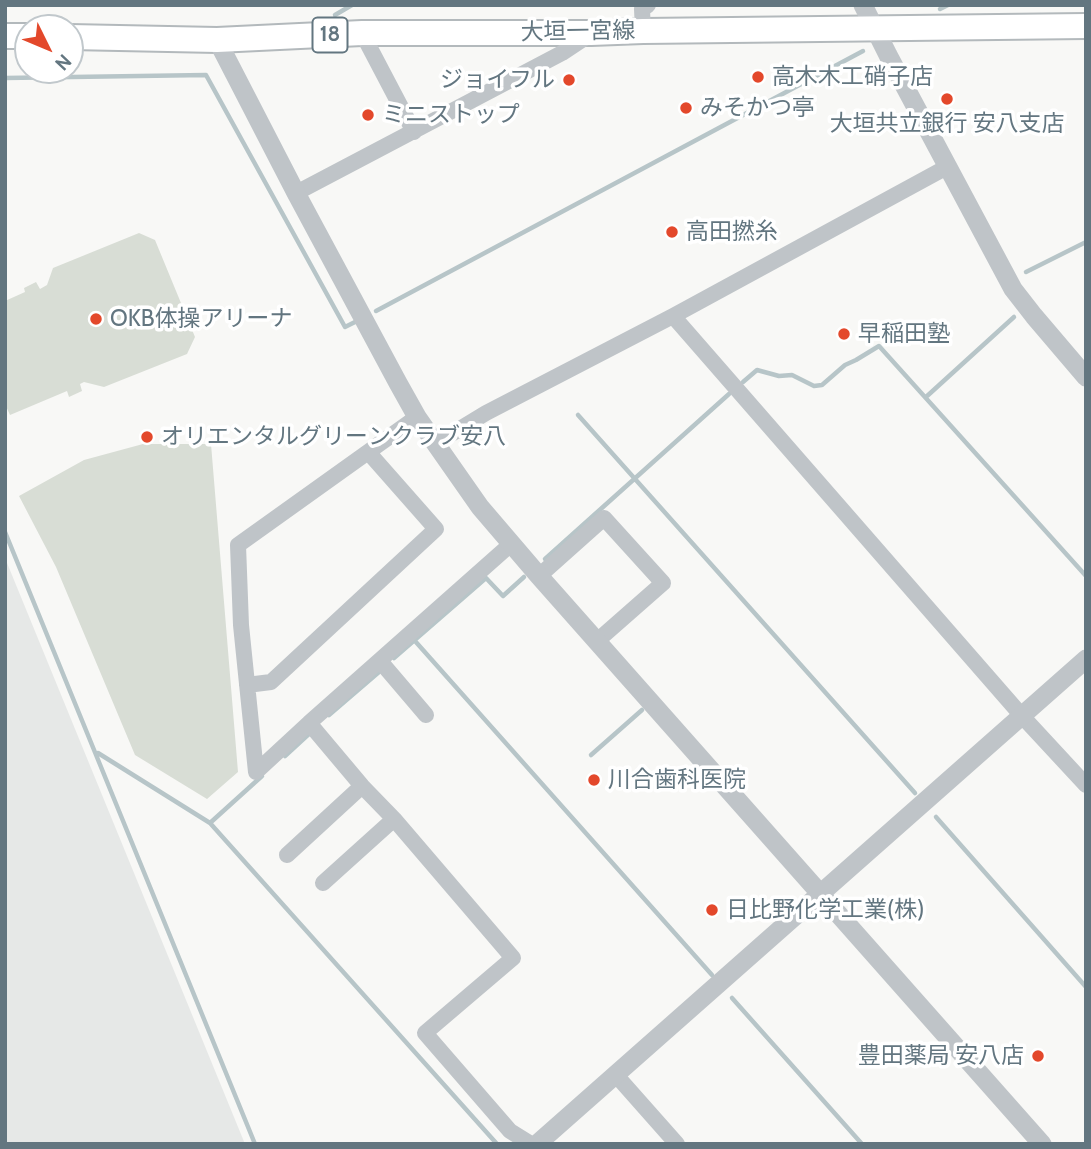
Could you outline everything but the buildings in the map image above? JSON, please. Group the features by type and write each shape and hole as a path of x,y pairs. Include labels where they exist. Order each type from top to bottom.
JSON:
{"main road":[{"name":"大垣一宮線","path":"84,37 217,40 362,33 591,33 1086,26"}],"street":[{"path":"643,31 642,9 648,5"},
{"path":"863,5 1013,289 1086,377"},
{"path":"362,33 414,132"},
{"path":"296,193 562,53 591,33"},
{"path":"217,40 417,417 480,507 1042,1144"},
{"path":"435,444 486,413 673,316 947,167"},
{"path":"673,316 1022,716 1086,785"},
{"path":"417,417 238,545 241,625 256,772 511,544"},
{"path":"247,685 271,682 436,529 369,453"},
{"path":"539,576 604,518 663,583 597,641"},
{"path":"537,1144 1086,660"},
{"path":"380,661 426,715"},
{"path":"309,723 513,958 425,1033 510,1131 531,1144"},
{"path":"287,856 362,786"},
{"path":"323,883 394,819"},
{"path":"615,1074 677,1144"}],"shaded area":[{"name":"OKB体操アリーナ","path":"139,233 155,240 195,337 187,354 104,387 84,382 80,384 82,391 69,397 67,391 10,415 5,404 5,301 25,292 24,288 36,282 40,289 47,285 53,268"},
{"name":"オリエンタルグリーンクラブ安八","path":"143,444 211,444 238,772 207,799 135,755 56,567 19,496 84,460"},
{"path":"5,558 245,1144 5,1144"}],"waterway":[{"path":"335,15 352,5"},
{"path":"940,9 948,5"},
{"path":"376,311 863,51"},
{"path":"5,78 206,75 345,327 357,321"},
{"path":"1026,272 1086,242"},
{"path":"926,397 1014,317"},
{"path":"743,382 757,370 779,376 792,375 814,386 822,385 845,365 879,346 1086,576"},
{"path":"545,559 729,394"},
{"path":"578,415 915,793"},
{"path":"5,532 255,1144"},
{"path":"394,658 486,578 503,596 524,577"},
{"path":"415,641 712,975"},
{"path":"329,715 379,672"},
{"path":"591,755 642,710"},
{"path":"285,756 310,733"},
{"path":"98,753 210,823 497,1144"},
{"path":"210,823 262,776"},
{"path":"936,817 1086,987"},
{"path":"732,998 862,1144"}],"place":[{"name":"高木木工硝子店","path":"758,77"},
{"name":"ジョイフル","path":"569,80"},
{"name":"大垣共立銀行 安八支店","path":"947,99"},
{"name":"みそかつ亭","path":"686,108"},
{"name":"ミニストップ","path":"368,115"},
{"name":"高田撚糸","path":"672,232"},
{"name":"OKB体操アリーナ","path":"96,319"},
{"name":"早稲田塾","path":"844,334"},
{"name":"オリエンタルグリーンクラブ安八","path":"147,437"},
{"name":"川合歯科医院","path":"594,780"},
{"name":"日比野化学工業(株)","path":"712,910"},
{"name":"豊田薬局 安八店","path":"1038,1056"}]}
